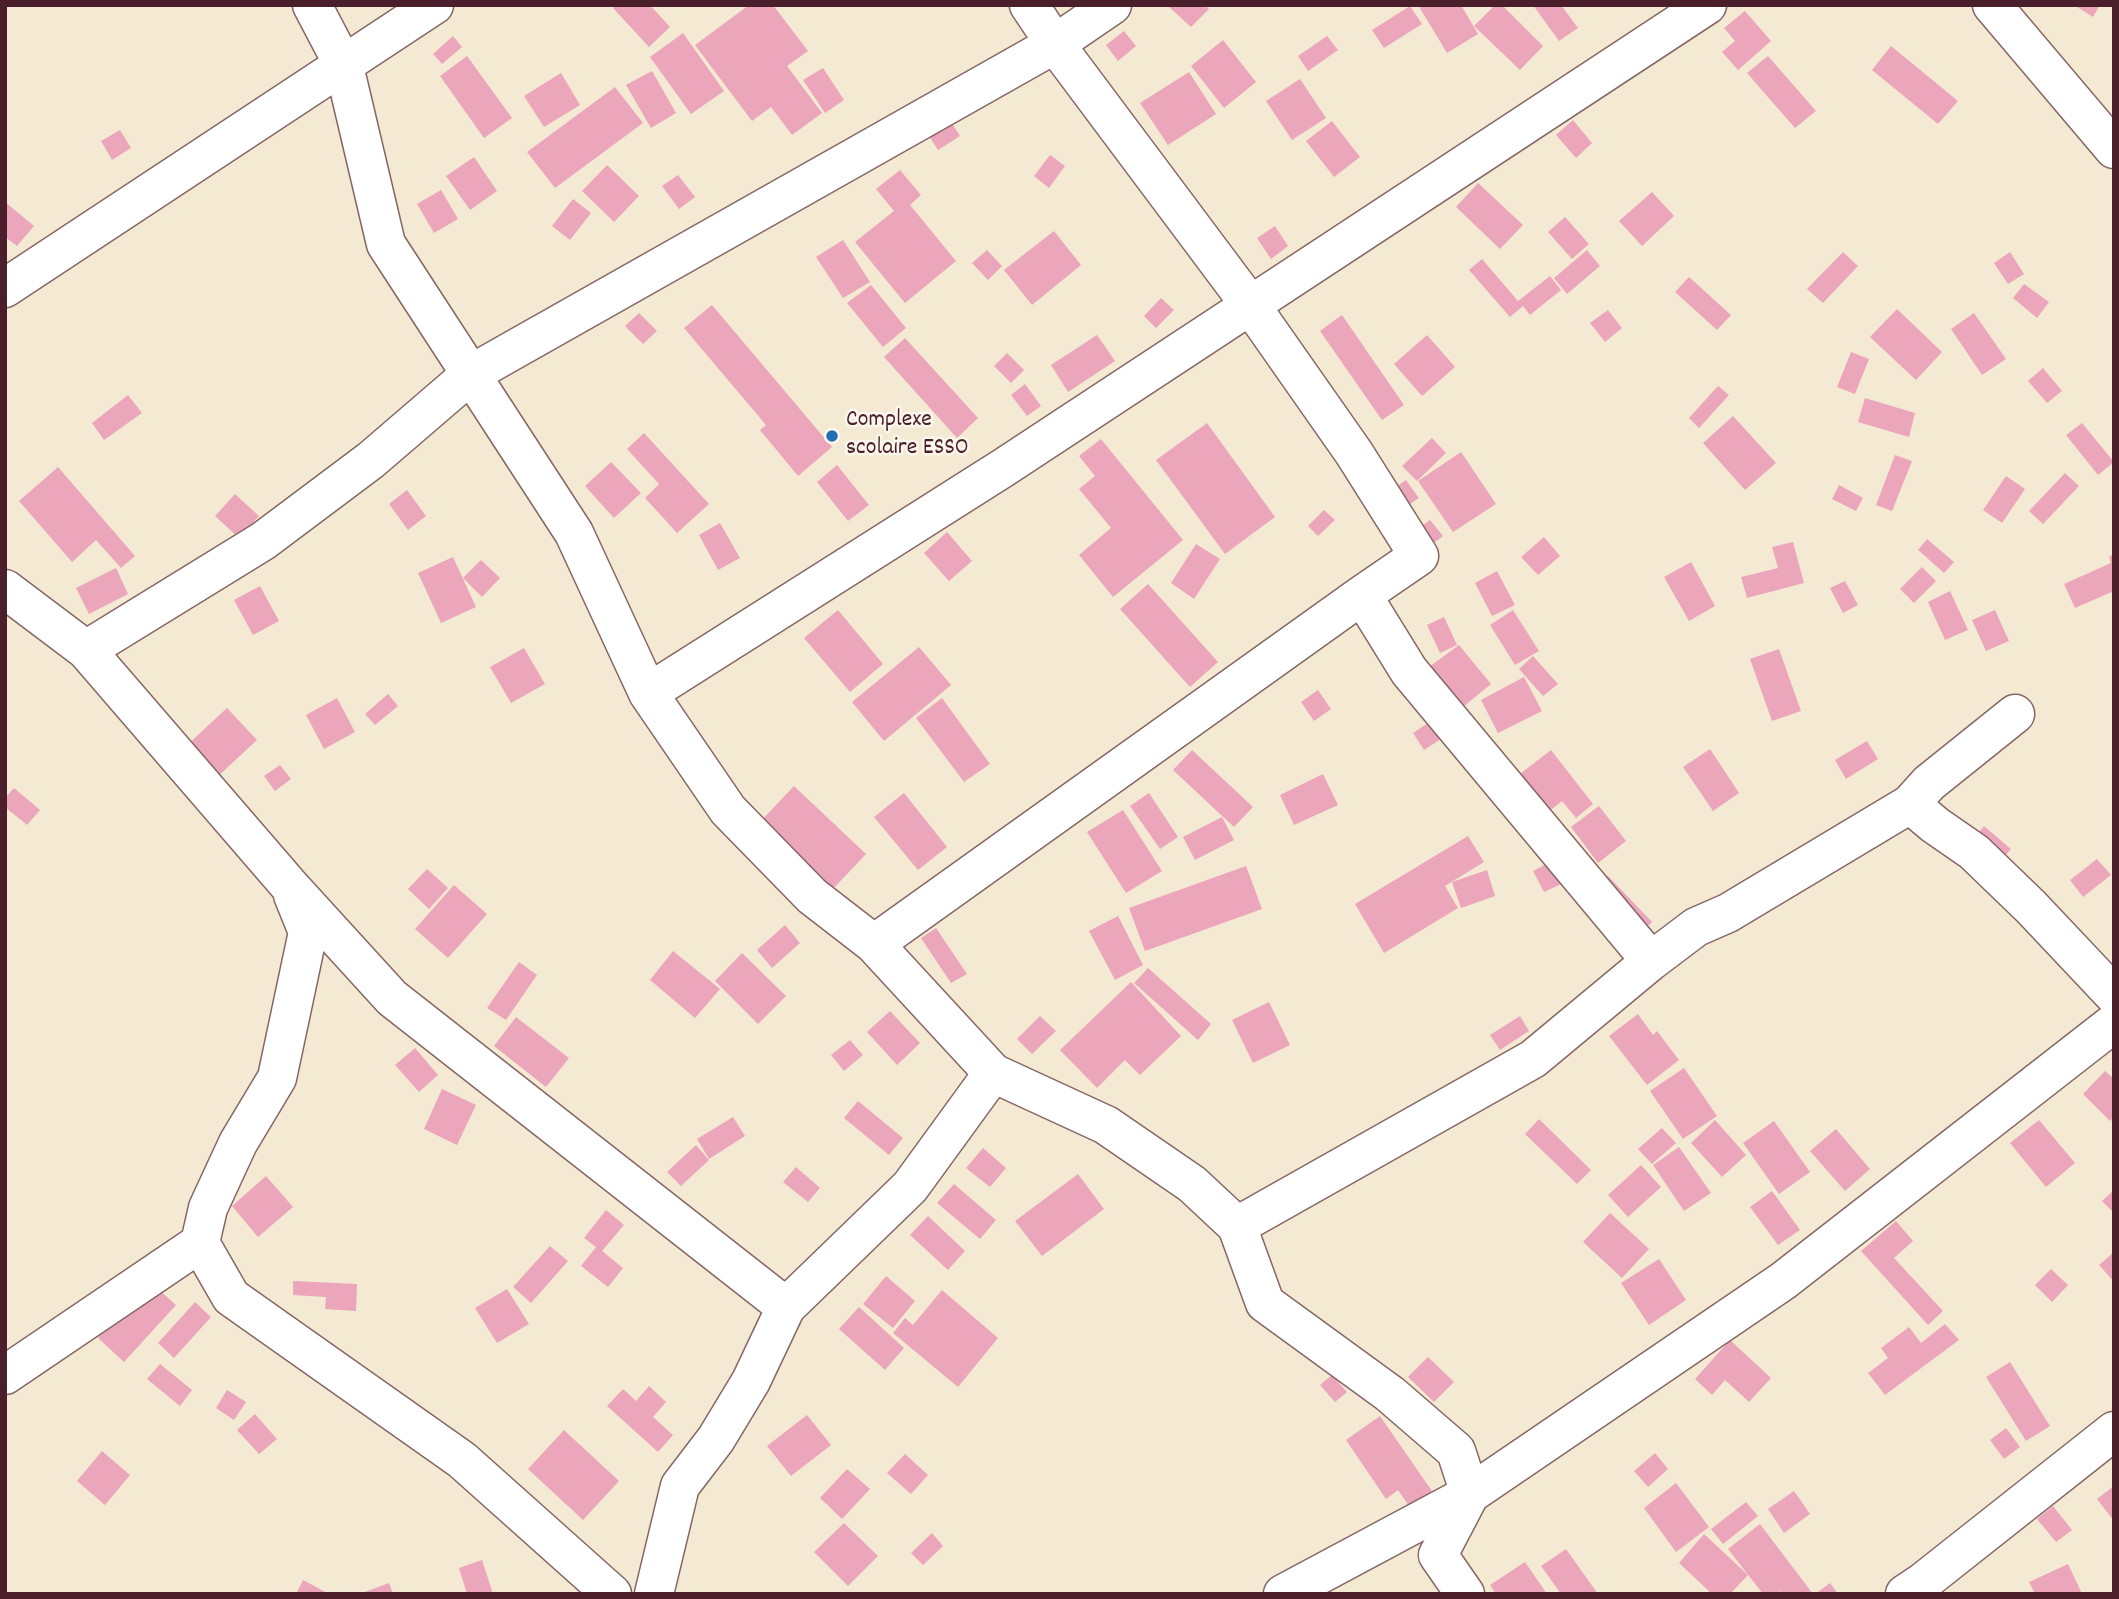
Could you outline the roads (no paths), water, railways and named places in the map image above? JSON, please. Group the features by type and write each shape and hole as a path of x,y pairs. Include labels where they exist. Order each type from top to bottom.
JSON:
{"street":[{"path":"313,5 344,66 386,244 574,533 648,693 728,810 811,896 874,944 993,1073 1106,1125 1192,1184 1237,1226 1265,1303 1390,1394 1456,1451 1470,1493 1438,1555 1465,1594"},
{"path":"5,288 434,5"},
{"path":"874,944 1419,556 1354,453 1251,306 1055,44 1029,5"},
{"path":"86,650 263,541 371,460 471,374 1055,44 1112,5"},
{"path":"648,693 1003,468 1707,5"},
{"path":"1992,5 2114,149"},
{"path":"5,589 86,650 288,884 392,998 786,1307"},
{"path":"1362,595 1409,671 1651,961"},
{"path":"1237,1226 1533,1059 1696,927 1728,913 1910,804 1929,783 2015,715"},
{"path":"1910,804 1974,852 2031,907 2114,995"},
{"path":"288,884 308,932 277,1078 238,1143 208,1208 200,1243 231,1297 462,1460 612,1594"},
{"path":"1283,1594 1470,1493 1783,1281 2114,1023"},
{"path":"654,1594 680,1486 716,1439 751,1381 786,1307 910,1187 993,1073"},
{"path":"5,1375 200,1243"},
{"path":"1905,1594 2114,1431"}],"place":[{"name":"Complexe scolaire ESSO","path":"832,436"}]}
